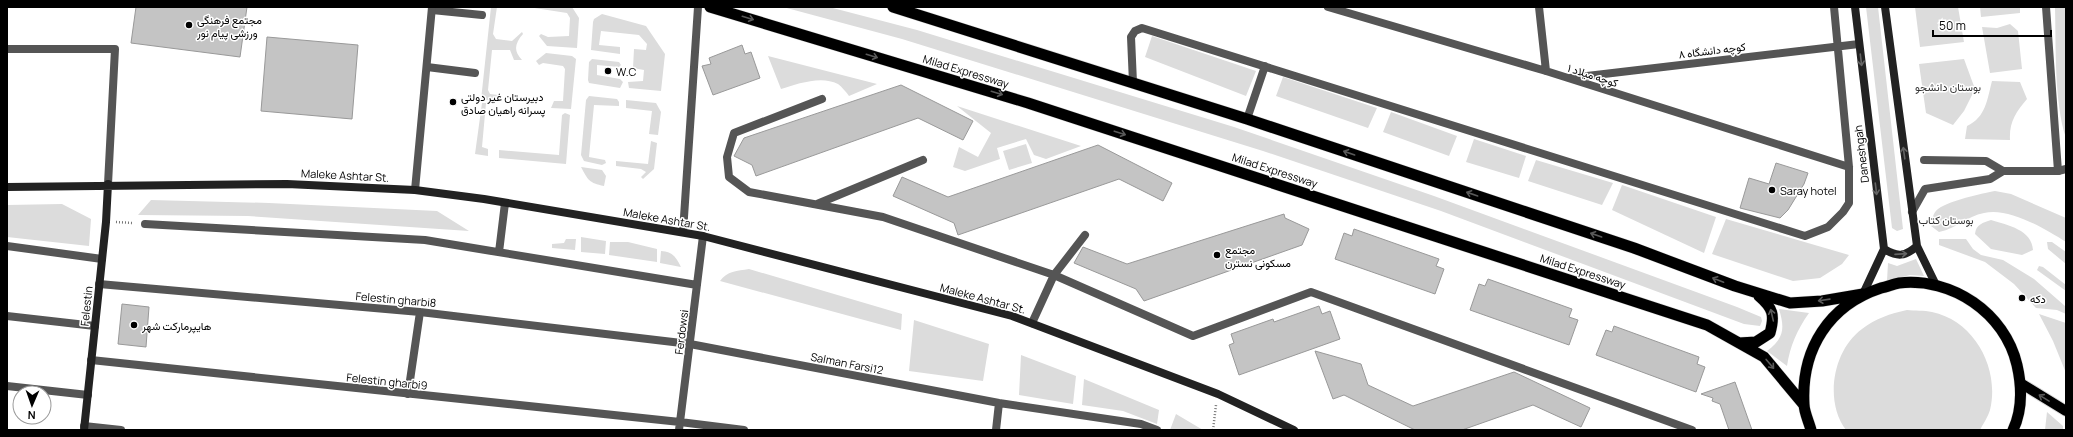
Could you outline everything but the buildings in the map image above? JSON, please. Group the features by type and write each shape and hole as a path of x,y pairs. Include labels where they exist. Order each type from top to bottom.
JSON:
{"highway":[{"name":"Milad Expressway","path":"710,7 1051,110 1707,325 1764,357 1804,405"},
{"path":"892,7 1247,119 1634,248 1755,292 1790,303 1822,301 1863,294 1899,283 1936,285 1969,298 1996,320 2014,350 2022,384 2018,419 2013,430"},
{"path":"1738,343 1756,342 1770,333 1774,319 1769,304 1755,292"},
{"path":"1812,430 1804,405 1805,372 1816,340 1836,314 1863,294"}],"main road":[{"name":"Daneshgah","path":"1855,7 1884,249"},
{"path":"1885,7 1917,246 1936,285"},
{"name":"Maleke Ashtar St.","path":"7,187 108,184 287,184 415,190 505,202 683,232 1012,316 1218,394 1294,430"},
{"name":"Felestin","path":"84,428 100,284 108,184"},
{"path":"1863,294 1884,249 1892,254 1901,256 1910,253 1917,246"},
{"path":"2022,384 2066,411"}],"street":[{"path":"683,232 698,7"},
{"name":"کوچه میلاد ۱","path":"1328,7 1546,72 1849,167"},
{"path":"1539,7 1546,72"},
{"path":"1133,83 1131,37 1135,31 1142,28 1805,236 1828,227 1843,212 1848,203 1849,167 1834,7"},
{"path":"1912,212 1925,189 1990,179 2003,171 2062,170 2046,7"},
{"path":"415,190 432,8 482,15"},
{"name":"کوچه دانشگاه ۸","path":"1568,79 1859,44"},
{"path":"7,49 115,49 108,184"},
{"path":"1247,119 1265,66"},
{"path":"427,67 475,73"},
{"path":"822,98 734,133 727,157 729,177 749,192 883,216 1054,274 1193,336 1311,292 1692,430"},
{"path":"817,204 923,160"},
{"path":"1924,160 1986,161 2003,171"},
{"path":"499,252 505,202"},
{"path":"146,224 425,240 697,285"},
{"path":"1032,323 1054,274 1085,235"},
{"name":"Ferdowsi","path":"680,426 703,236"},
{"path":"7,246 102,259"},
{"name":"Felestin gharbi8","path":"100,284 420,312 690,344"},
{"path":"408,394 420,312"},
{"path":"7,316 95,326"},
{"name":"Salman Farsi12","path":"690,344 999,404 1141,424 1157,430"},
{"name":"Felestin gharbi9","path":"91,360 408,394 680,426 744,430"},
{"path":"7,386 88,395"},
{"path":"996,430 999,404"},
{"path":"84,428 121,430"}],"path":[{"path":"106,222 146,224"},
{"path":"1213,430 1218,394"}],"green space":[{"path":"491,7 497,7 493,34 496,39 512,41 522,32 523,34 518,41 516,50 522,60 514,60 510,50 492,50 488,90 490,94 498,95 501,100 481,100"},
{"path":"528,7 572,7 579,18 577,48 547,46 539,36 541,34 548,37 569,36 570,18 567,13"},
{"path":"783,7 829,7 917,30 1234,127 1434,196 1737,307 1761,317 1762,321 1760,326 1744,324 1441,211 1263,151 902,39"},
{"path":"1866,7 1878,7 1903,229 1897,231 1892,228"},
{"name":"بوستان دانشجو","path":"1915,7 1958,7 1964,42 1920,47"},
{"path":"1980,7 2020,7 2020,13 1981,17"},
{"path":"2055,7 2066,7 2066,138 2059,108"},
{"path":"602,14 646,26 665,54 661,91 629,88 628,82 643,81 644,70 633,68 634,49 646,50 647,44 639,35 601,31 599,45 620,47 620,54 591,50 593,22 594,19"},
{"name":"بوستان دانشجو","path":"2010,24 2018,31 2022,69 1990,73 1982,27 1997,28"},
{"path":"1152,36 1256,71 1246,96 1145,57"},
{"path":"546,53 572,56 576,59 571,109 551,108 554,101 563,101 565,69 563,66 543,63 539,65 536,61"},
{"path":"768,56 877,84 849,96 838,84 824,80 809,81 781,89"},
{"path":"592,59 619,62 621,65 619,67 597,65 597,75 620,79 623,82 620,88 589,83 589,62"},
{"name":"بوستان دانشجو","path":"1964,59 1975,89 1964,111 1953,125 1926,113 1919,64"},
{"path":"1283,77 1377,108 1368,128 1276,96"},
{"name":"بوستان دانشجو","path":"1992,81 2020,82 2027,99 2014,118 2010,140 1965,139 1967,126 1978,118 1985,107"},
{"path":"589,96 617,99 619,102 619,106 594,105 589,157 605,160 606,163 602,165 584,161 581,155 586,100"},
{"path":"626,100 656,103 661,112 658,135 649,134 652,111 626,108"},
{"path":"482,103 486,103 482,147 488,149 488,156 475,154"},
{"path":"957,106 1081,146 1046,159 1034,155 1026,139 997,148 1000,159 965,171 953,167 959,147 978,157 991,133"},
{"path":"1391,112 1457,136 1449,156 1383,132"},
{"path":"565,113 570,115 566,164 499,158 499,150 559,155 562,115"},
{"path":"1474,139 1526,156 1519,178 1466,162"},
{"path":"651,141 657,143 654,169 643,179 641,177 646,172 641,169 616,166 616,161 648,164"},
{"path":"1026,144 1032,163 1009,170 1003,151"},
{"path":"1536,160 1613,183 1602,205 1528,181"},
{"path":"581,167 602,170 606,176 604,186 592,182 585,175"},
{"path":"1622,185 1716,217 1704,253 1612,210"},
{"name":"بوستان کتاب","path":"1995,191 2011,194 2066,218 2066,242 2026,220 2004,213 1984,213 1972,217 1952,228 1939,232 1931,226 1932,219 1938,209 1950,203"},
{"path":"151,200 269,203 437,211 469,231 248,216 138,215"},
{"path":"62,204 91,219 89,246 7,237 7,205"},
{"path":"1726,219 1849,255 1842,264 1820,278 1793,281 1712,254"},
{"name":"بوستان کتاب","path":"1991,220 2011,226 2024,233 2032,243 2033,250 2022,255 1991,249 1975,234 1978,226"},
{"path":"581,237 606,241 605,254 581,252"},
{"path":"566,239 576,239 575,250 552,248 552,244 564,243"},
{"name":"بوستان کتاب","path":"1939,239 1966,239 1973,249 1981,255 2003,260 2034,279 2065,306 2066,314 2057,310 2036,308 2014,284 1985,262 1939,245"},
{"path":"610,242 628,242 657,249 657,262 609,255"},
{"path":"2047,242 2052,242 2066,252 2066,264 2048,249"},
{"path":"661,251 674,256 681,267 660,263"},
{"path":"1916,259 1924,276 1910,275 1887,281 1888,263 1897,266"},
{"path":"2039,266 2043,267 2066,285 2066,291 2037,270"},
{"path":"749,269 902,314 901,330 720,281 729,273"},
{"path":"1779,309 1809,313 1795,338 1787,366 1767,351 1777,342 1782,333 1782,322"},
{"path":"1907,310 1929,311 1947,317 1961,325 1972,336 1981,349 1987,363 1991,379 1992,394 1989,413 1980,430 1846,430 1839,418 1835,405 1834,391 1838,363 1844,350 1852,338 1867,325 1883,317"},
{"path":"2039,314 2066,323 2066,373 2053,341"},
{"path":"914,320 989,344 983,381 909,371"},
{"path":"1021,355 1076,376 1073,404 1019,395"},
{"path":"1084,379 1159,410 1157,424 1123,411 1082,405"},
{"path":"2047,412 2063,426 2063,430 2045,430"},
{"path":"1176,414 1203,430 1170,430"}],"place":[{"name":"مجتمع فرهنگی ورزشی پیام نور","path":"189,25"},
{"name":"W.C","path":"608,71"},
{"name":"دبیرستان غیر دولتی پسرانه راهیان صادق","path":"453,102"},
{"name":"Saray hotel","path":"1772,190"},
{"name":"مجتمع مسکونی نسترن","path":"1217,255"},
{"name":"دکه","path":"2022,298"},
{"name":"هایپرمارکت شهر","path":"134,325"}]}
